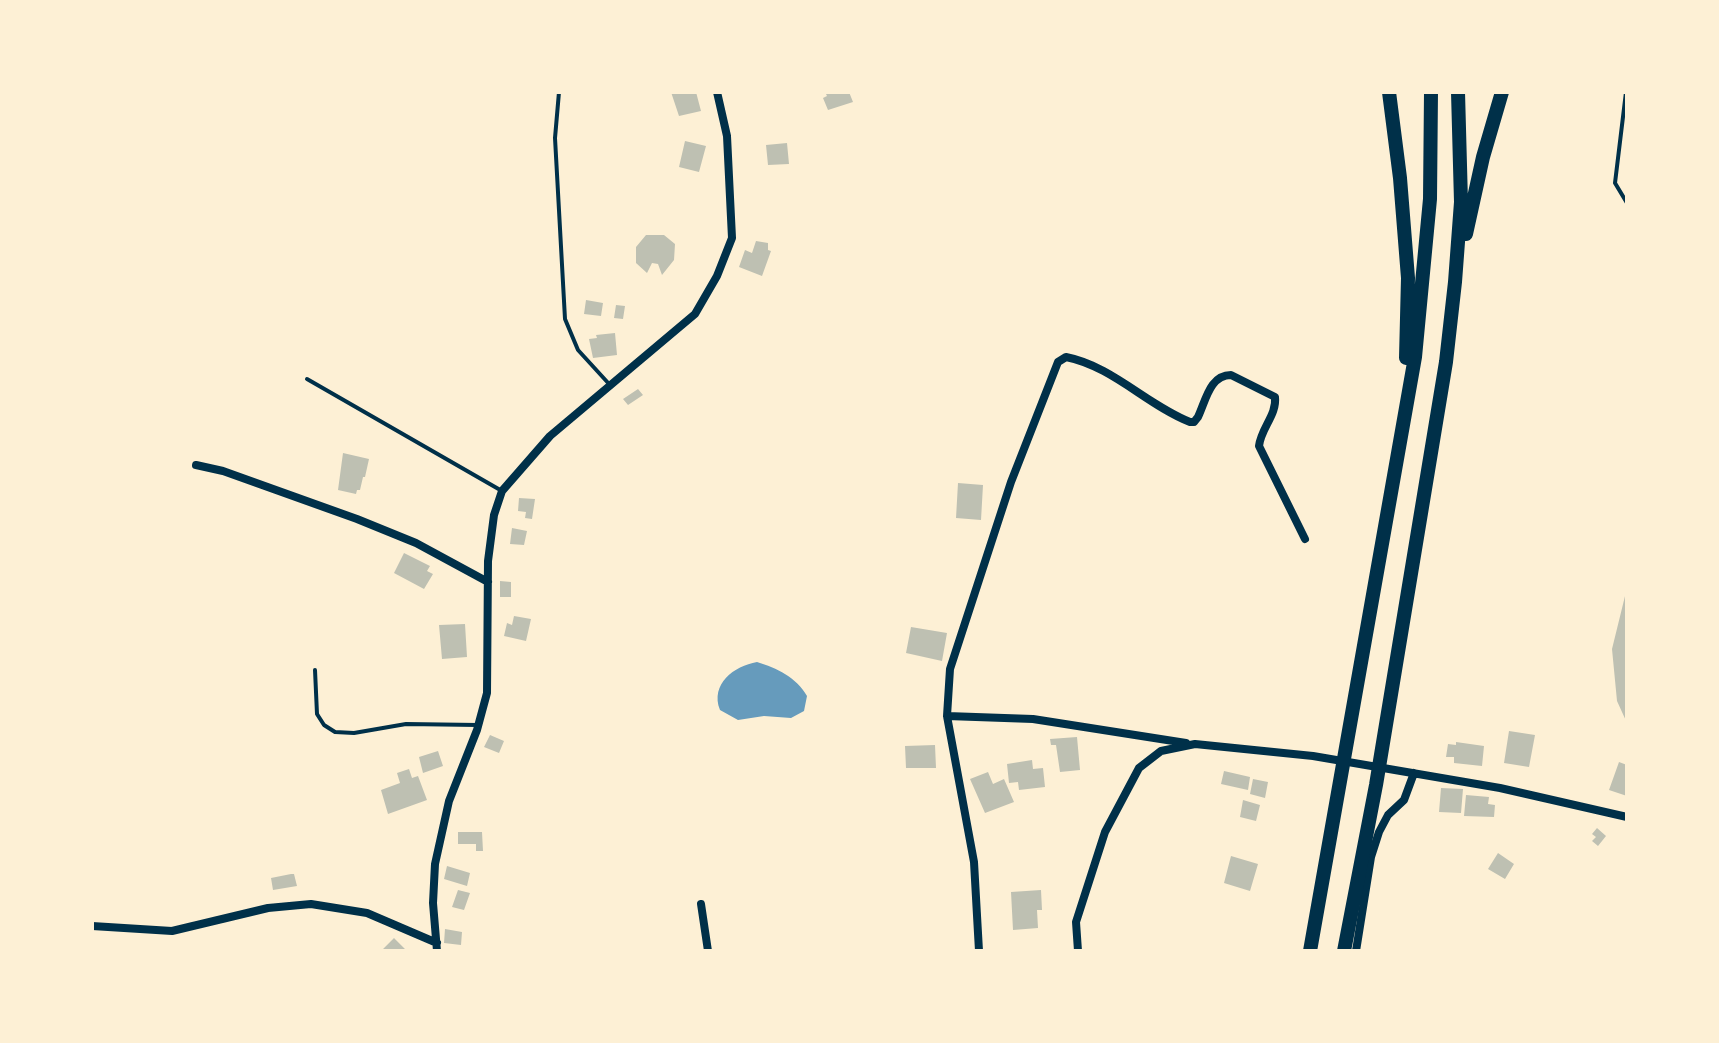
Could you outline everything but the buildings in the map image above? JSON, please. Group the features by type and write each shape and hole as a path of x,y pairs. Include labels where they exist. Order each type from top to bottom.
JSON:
{"highway":[{"path":"1389,92 1408,278 1406,381 1396,465"},
{"path":"1310,951 1415,357 1430,199 1431,92"},
{"path":"1344,951 1376,785 1429,470 1455,282 1461,202 1458,92"},
{"path":"1455,282 1483,157 1502,92"}],"street":[{"path":"437,947 433,903 435,864 449,801 487,693 488,582 494,515 502,491 550,436 695,314 717,276 732,238 727,136 717,92"},
{"path":"979,951 974,862 947,716 950,669 1011,482 1058,362 1066,357 1103,372 1190,422 1198,417 1214,382 1225,375 1231,375 1275,397 1275,411 1260,438 1259,446 1305,539"},
{"path":"196,465 223,471 379,527 488,582"},
{"path":"947,716 1033,719 1195,744 1313,756 1500,788 1627,817"},
{"path":"1078,951 1076,922 1105,832 1139,768 1161,751 1195,744"},
{"path":"1356,951 1371,857 1388,815 1404,800 1411,773"},
{"path":"92,926 172,931 268,908 311,904 367,913 437,947"},
{"path":"701,904 708,951"}],"lane":[{"path":"559,92 555,138 565,319 578,350 611,387"},
{"path":"1626,92 1615,183 1627,203"},
{"path":"307,379 502,491"},
{"path":"315,670 317,714 324,725 335,732 354,733 406,724 478,725"}],"water":[{"path":"757,662 792,678 807,696 804,711 791,718 764,716 738,720 720,710 718,692 721,684 733,672"}]}
